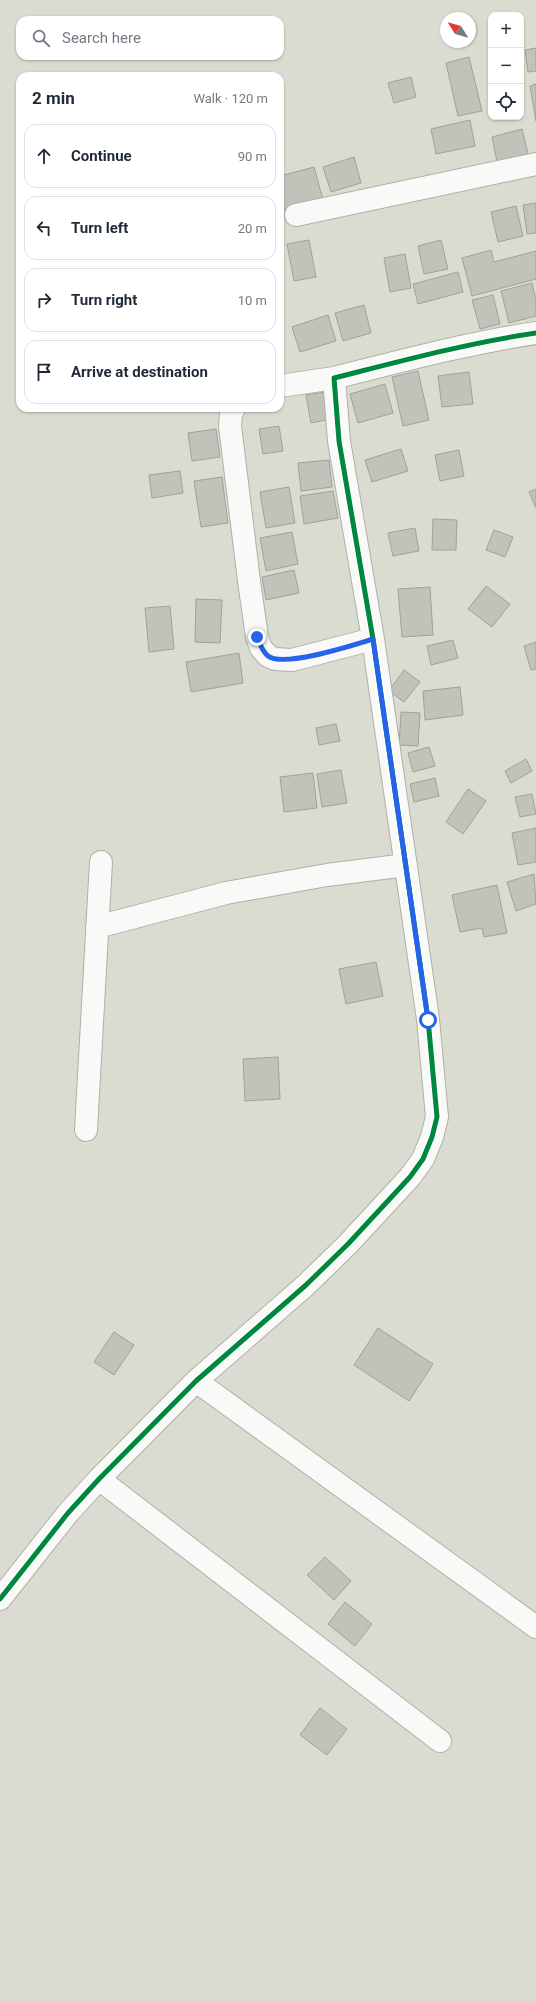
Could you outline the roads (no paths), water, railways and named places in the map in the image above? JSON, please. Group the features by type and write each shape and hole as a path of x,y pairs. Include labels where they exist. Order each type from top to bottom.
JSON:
{"street":[{"path":"296,216 536,164"},
{"path":"284,385 334,378 416,357 506,337 536,333"},
{"path":"0,1599 68,1512 99,1478 196,1381 306,1285 348,1244 410,1178 423,1159 432,1137 437,1116 428,1020 373,639 338,441 334,378"},
{"path":"231,412 230,426 249,581 257,637 261,648 268,656 275,659 292,660 373,639"},
{"path":"86,1130 101,862"},
{"path":"97,927 226,893 327,875 406,865"},
{"path":"196,1381 536,1627"},
{"path":"99,1478 440,1741"}]}
